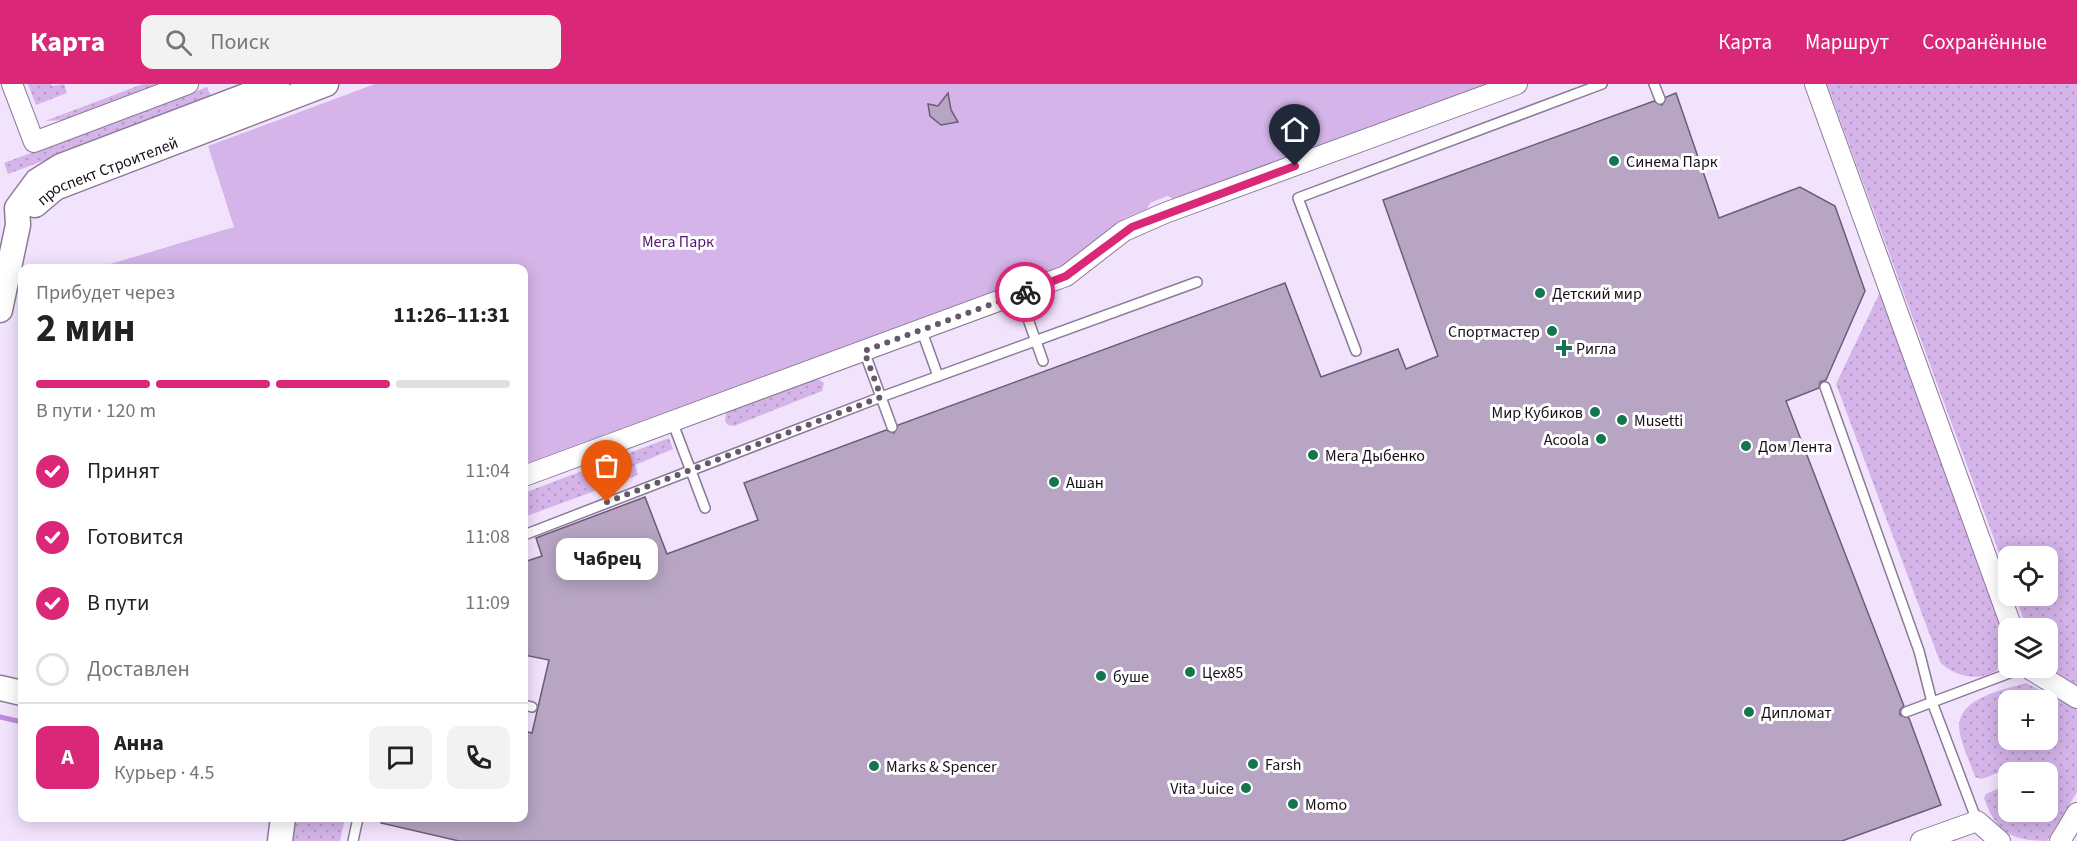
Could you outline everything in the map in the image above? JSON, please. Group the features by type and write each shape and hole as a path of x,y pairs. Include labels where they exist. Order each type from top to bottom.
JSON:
{"street":[{"path":"12,84 34,142 188,84"},
{"name":"проспект Строителей","path":"18,225 17,208 25,194 38,181 61,166 277,84"},
{"name":"проспект Строителей","path":"18,225 41,198 55,188 326,84"},
{"path":"528,475 1066,276 1124,231 1165,213 1517,84"},
{"path":"1815,84 2008,618"},
{"path":"0,310 18,225"},
{"path":"2044,678 2077,698"},
{"path":"0,688 18,692"},
{"path":"2060,841 2077,813"},
{"path":"1921,841 1977,821 2000,841"},
{"path":"280,841 282,822"}],"lane":[{"path":"1356,351 1298,198 1602,84"},
{"path":"1654,84 1660,99"},
{"path":"528,533 881,397 1197,282"},
{"path":"1019,294 1044,361"},
{"path":"921,329 938,376"},
{"path":"864,351 892,427"},
{"path":"1825,387 1919,651 1932,702 1977,821"},
{"path":"672,421 705,508"},
{"path":"1906,712 1998,677"},
{"path":"353,841 357,822"}],"green space":[{"path":"28,84 51,84 52,86 64,84 67,93 36,105"},
{"path":"143,84 163,84 67,120 45,121"},
{"name":"Мега Парк","path":"375,84 1488,84 1174,199 1167,196 1150,203 1147,209 1125,218 1061,267 528,463 528,264 110,264 234,227 208,146"},
{"path":"1827,84 2077,84 2077,685 2058,673 2058,618 2023,618 2019,606 2058,606 2058,546 1998,546 1998,550"},
{"path":"207,87 212,98 8,174 4,163"},
{"path":"1881,290 2002,618 1998,618 1998,669 1996,671 1977,677 1967,676 1957,673 1940,662 1836,384"},
{"path":"818,379 824,383 822,391 734,426 728,425 725,421 726,411"},
{"path":"669,438 673,449 635,465 638,475 528,516 528,491"},
{"path":"2026,683 2040,690 2002,690"},
{"path":"1998,691 1998,750 2058,750 2058,699 2077,709 2077,792 2047,841 2024,839 2006,832 1994,819 1984,798 1986,794 1998,789 1998,822 2058,822 2058,762 1998,762 1998,773 1982,779 1975,777 1963,745 1959,727 1966,708 1984,696"},
{"path":"291,822 344,822 340,841 290,841"}],"building":[{"path":"948,93 951,110 958,122 941,125 930,116 928,104 938,106"},
{"name":"Мега Дыбенко","path":"1676,93 1719,218 1800,187 1835,206 1865,291 1826,380 1820,382 1819,388 1786,401 1904,706 1900,710 1900,715 1909,718 1941,805 1842,841 459,841 381,823 528,822 528,732 532,733 549,660 528,656 528,561 542,556 536,538 645,497 667,554 758,520 744,483 886,430 894,433 898,425 1285,283 1321,377 1398,349 1406,369 1438,356 1383,200 1654,101 1662,105 1666,97"}],"waterway":[{"path":"0,717 18,721"}],"way so far":[{"path":"607,502 881,397 864,351 1025,292"}],"place":[{"name":"Синема Парк","path":"1614,161"},
{"name":"Детский мир","path":"1540,293"},
{"name":"Спортмастер","path":"1552,331"},
{"name":"Ригла","path":"1564,348"},
{"name":"Мир Кубиков","path":"1595,412"},
{"name":"Musetti","path":"1622,420"},
{"name":"Acoola","path":"1601,439"},
{"name":"Дом Лента","path":"1746,446"},
{"name":"Мега Дыбенко","path":"1313,455"},
{"name":"Ашан","path":"1054,482"},
{"name":"Чабрец","path":"607,502"},
{"name":"Цех85","path":"1190,672"},
{"name":"буше","path":"1101,676"},
{"name":"Дипломат","path":"1749,712"},
{"name":"Farsh","path":"1253,764"},
{"name":"Marks & Spencer","path":"874,766"},
{"name":"Vita Juice","path":"1246,788"},
{"name":"Momo","path":"1293,804"}],"route":[{"path":"1025,292 1066,276 1132,227 1295,166"}]}
